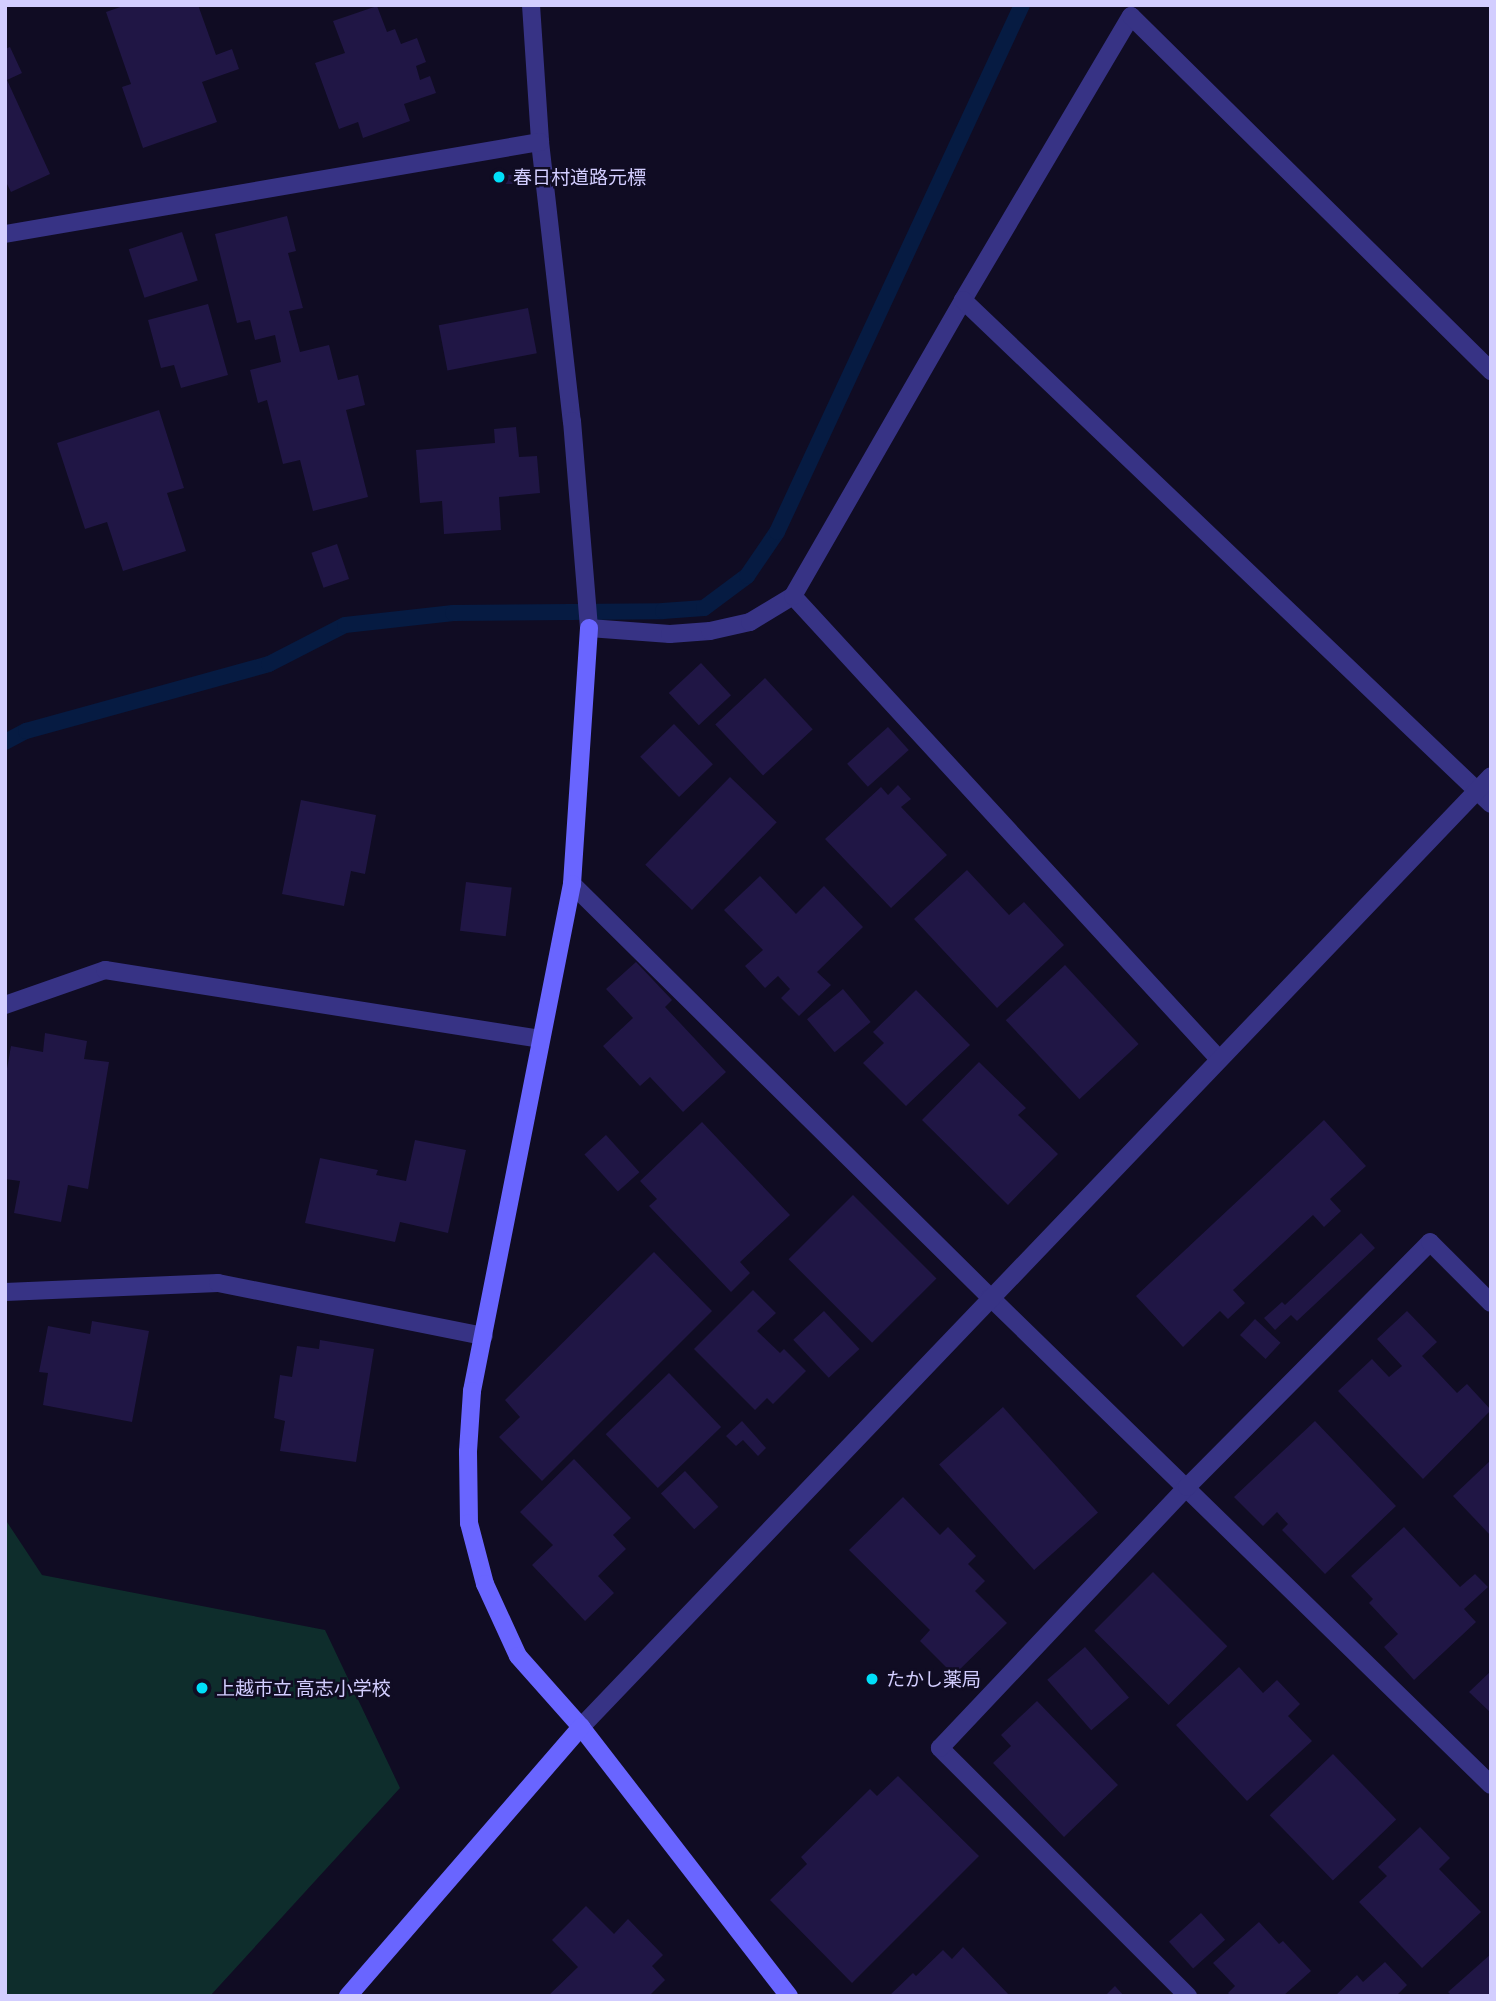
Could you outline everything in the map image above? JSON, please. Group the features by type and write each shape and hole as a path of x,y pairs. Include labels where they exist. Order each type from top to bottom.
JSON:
{"street":[{"path":"531,5 540,142 572,421 588,624 572,884 539,1039 472,1391 467,1452 469,1523 485,1584 518,1656 580,1727 789,1996"},
{"path":"588,624 670,634 710,631 750,622 793,596 963,300 1131,16 1491,370"},
{"path":"5,234 540,142"},
{"path":"963,300 1491,804"},
{"path":"793,596 1218,1058"},
{"path":"348,1996 580,1727 1491,776"},
{"path":"572,884 990,1297 1491,1785"},
{"path":"5,1006 104,970 539,1039"},
{"path":"1188,1996 940,1748 1187,1487 1430,1242 1491,1303"},
{"path":"5,1292 218,1283 484,1336"}],"green space":[{"name":"上越市立 高志小学校","path":"5,1519 42,1575 325,1630 400,1788 210,1996 5,1996"}],"building":[{"path":"126,5 198,5 216,55 232,49 239,69 202,82 217,122 143,148 122,87 131,84 106,12"},
{"path":"377,6 387,32 395,29 401,44 417,38 426,62 416,66 420,80 430,76 436,93 404,104 410,121 363,138 358,122 339,129 315,63 345,53 333,21"},
{"path":"10,47 22,73 7,80 50,174 11,192 5,180 5,49"},
{"path":"503,175 514,175 514,184 503,184"},
{"path":"287,216 296,251 288,253 303,308 289,311 300,352 329,345 338,380 358,375 365,405 346,410 368,497 313,511 300,460 283,464 267,400 258,403 250,370 281,362 275,335 255,340 250,320 237,323 215,234"},
{"path":"182,232 198,281 145,298 129,249"},
{"path":"208,304 228,375 181,388 174,365 161,368 148,320"},
{"path":"528,308 537,353 447,371 439,325"},
{"path":"159,410 184,488 167,493 186,551 123,571 107,522 85,529 57,443"},
{"path":"516,427 519,457 537,456 540,493 499,497 501,530 444,534 442,501 420,503 416,450 495,443 494,429"},
{"path":"337,544 349,579 324,588 311,553"},
{"path":"701,663 731,695 699,725 669,693"},
{"path":"765,678 813,729 763,776 715,724"},
{"path":"674,724 713,764 679,797 640,757"},
{"path":"888,727 909,750 868,787 847,764"},
{"path":"730,777 777,822 692,910 645,865"},
{"path":"898,785 911,799 901,807 947,855 891,908 825,839 881,787 888,795"},
{"path":"301,800 376,815 365,874 351,871 344,906 282,894"},
{"path":"967,870 1009,915 1024,902 1064,945 997,1008 914,919"},
{"path":"760,876 796,914 824,886 863,927 817,972 831,985 799,1016 781,998 790,989 778,976 765,988 745,966 763,950 724,910"},
{"path":"466,882 512,888 506,936 460,931"},
{"path":"636,962 672,1000 665,1007 726,1072 683,1112 650,1077 640,1086 603,1046 633,1018 606,989"},
{"path":"1065,965 1139,1044 1079,1099 1006,1020"},
{"path":"843,989 871,1022 835,1052 807,1019"},
{"path":"916,990 970,1045 906,1106 863,1063 884,1043 873,1032"},
{"path":"45,1033 87,1041 84,1059 109,1062 88,1189 68,1185 61,1222 14,1213 20,1181 5,1179 5,1080 11,1046 43,1052"},
{"path":"979,1062 1026,1108 1018,1115 1058,1154 1008,1205 922,1120"},
{"path":"1324,1120 1366,1166 1330,1199 1341,1211 1324,1227 1313,1215 1233,1290 1245,1303 1228,1319 1220,1311 1183,1347 1136,1296"},
{"path":"702,1122 790,1215 740,1262 750,1273 731,1292 649,1206 657,1199 640,1181"},
{"path":"606,1135 639,1172 618,1192 584,1154"},
{"path":"415,1140 466,1150 448,1233 400,1222 395,1242 305,1223 320,1158 378,1170 376,1175 406,1181"},
{"path":"853,1195 936,1278 872,1343 789,1259"},
{"path":"1361,1233 1375,1248 1297,1321 1291,1315 1275,1330 1264,1318 1282,1302 1285,1305"},
{"path":"654,1252 712,1311 542,1481 499,1437 520,1417 505,1400"},
{"path":"753,1290 776,1313 757,1331 780,1353 784,1349 806,1371 773,1404 767,1398 755,1410 694,1349"},
{"path":"824,1311 859,1349 829,1378 793,1340"},
{"path":"1407,1311 1437,1342 1422,1356 1457,1393 1467,1384 1491,1410 1423,1479 1338,1391 1372,1359 1389,1377 1402,1366 1377,1339"},
{"path":"1255,1319 1281,1343 1266,1359 1240,1335"},
{"path":"92,1321 149,1331 132,1422 43,1405 48,1373 39,1372 48,1326 90,1334"},
{"path":"320,1340 374,1349 356,1462 280,1451 285,1421 274,1418 280,1375 292,1377 297,1346 319,1349"},
{"path":"669,1373 721,1427 658,1488 606,1434"},
{"path":"1003,1407 1098,1513 1034,1570 939,1465"},
{"path":"742,1421 766,1448 758,1456 743,1440 736,1446 726,1436"},
{"path":"1315,1421 1396,1506 1325,1574 1282,1530 1288,1524 1277,1512 1263,1526 1234,1497"},
{"path":"574,1459 631,1518 613,1535 626,1549 598,1576 614,1593 585,1621 532,1565 553,1545 520,1512"},
{"path":"1491,1460 1491,1536 1453,1496"},
{"path":"685,1471 718,1507 694,1529 661,1494"},
{"path":"903,1497 940,1535 948,1527 976,1556 968,1564 985,1581 975,1591 1007,1623 954,1675 920,1641 930,1630 849,1550"},
{"path":"1404,1527 1460,1587 1475,1574 1488,1587 1464,1609 1476,1622 1414,1680 1384,1647 1398,1634 1369,1603 1373,1599 1351,1576"},
{"path":"1153,1572 1227,1646 1169,1705 1094,1631"},
{"path":"1085,1647 1129,1698 1091,1730 1047,1680"},
{"path":"1239,1667 1263,1693 1277,1680 1300,1704 1288,1716 1312,1741 1247,1801 1176,1725"},
{"path":"1491,1671 1491,1713 1469,1692"},
{"path":"1037,1701 1118,1785 1064,1837 993,1763 1011,1746 1001,1735"},
{"path":"1333,1754 1396,1819 1333,1881 1270,1815"},
{"path":"898,1776 979,1856 852,1983 770,1900 807,1864 801,1857 870,1789 877,1796"},
{"path":"1420,1827 1450,1858 1439,1869 1481,1912 1422,1968 1359,1902 1387,1876 1378,1867"},
{"path":"586,1906 614,1934 628,1919 663,1955 652,1966 665,1980 649,1996 548,1996 578,1967 552,1940"},
{"path":"1201,1913 1225,1940 1193,1969 1169,1942"},
{"path":"1259,1922 1279,1944 1283,1941 1311,1971 1283,1996 1231,1996 1228,1993 1235,1986 1213,1963"},
{"path":"963,1947 1010,1996 889,1996 913,1973 916,1976 943,1950 952,1959"},
{"path":"1491,1954 1491,1996 1452,1996 1448,1992"},
{"path":"1385,1962 1407,1985 1396,1996 1335,1996 1357,1975 1363,1982"},
{"path":"1115,1986 1124,1996 1105,1996"}],"waterway":[{"path":"5,742 26,731 269,664 345,625 453,613 663,611 704,608 747,576 777,532 1022,5"}],"place":[{"name":"春日村道路元標","path":"499,177"},
{"name":"たかし薬局","path":"872,1679"},
{"name":"上越市立 高志小学校","path":"202,1688"}]}
